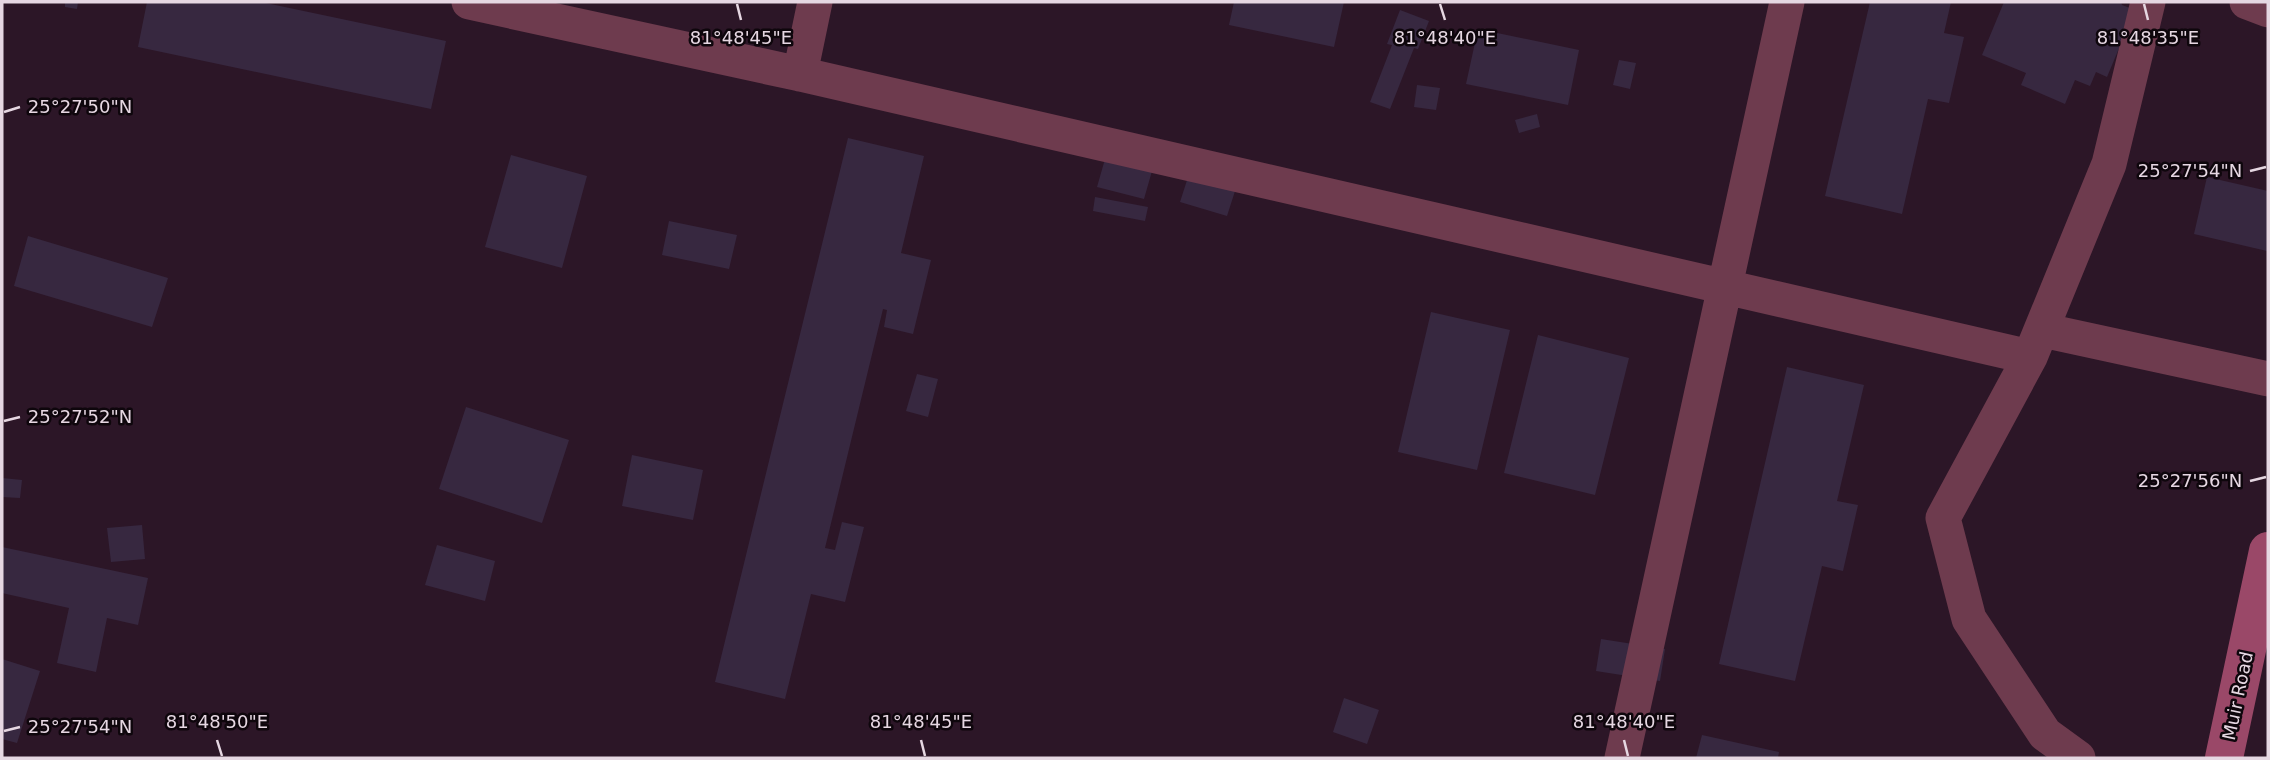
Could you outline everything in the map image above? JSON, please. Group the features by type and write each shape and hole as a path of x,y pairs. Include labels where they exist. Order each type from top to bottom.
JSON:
{"main road":[{"name":"Muir Road","path":"2224,758 2268,551"}],"street":[{"path":"469,2 800,74 1727,287 2036,343 2268,379"},
{"path":"800,74 815,2"},
{"path":"1622,758 1724,287 1727,287 1787,2"},
{"path":"2078,758 2045,734 1969,620 1943,518 2036,343 2109,164 2148,2"},
{"path":"2247,2 2268,10"}],"building":[{"path":"65,2 78,2 77,9 65,7"},
{"path":"147,2 261,2 446,41 431,109 138,47"},
{"path":"1234,2 1344,2 1334,47 1229,25"},
{"path":"1870,2 1951,2 1944,33 1964,37 1949,103 1928,99 1902,214 1825,196"},
{"path":"2004,2 2121,2 2122,5 2135,10 2107,77 2096,72 2090,86 2075,80 2065,104 2021,85 2026,73 1982,55"},
{"path":"1400,10 1429,21 1418,49 1414,48 1390,109 1370,102 1392,45 1387,44"},
{"path":"1478,29 1579,50 1568,105 1466,84"},
{"path":"1619,60 1636,63 1630,89 1613,85"},
{"path":"1417,85 1440,88 1436,110 1414,107"},
{"path":"1537,114 1540,127 1519,133 1515,120"},
{"path":"848,138 924,156 901,253 931,260 913,334 884,327 887,310 883,309 825,548 835,550 842,522 864,527 845,602 811,594 785,699 715,682"},
{"path":"511,155 587,176 562,268 485,247"},
{"path":"1105,159 1152,171 1144,199 1097,187"},
{"path":"1189,174 1236,188 1227,216 1180,202"},
{"path":"2207,177 2268,191 2267,251 2194,234"},
{"path":"1095,197 1148,207 1145,221 1093,211"},
{"path":"669,221 737,235 729,269 662,255"},
{"path":"28,236 168,278 152,327 14,286"},
{"path":"1431,312 1510,330 1477,470 1398,452"},
{"path":"1538,335 1629,358 1595,495 1504,473"},
{"path":"1787,367 1864,385 1837,501 1858,505 1843,571 1822,566 1795,681 1719,664"},
{"path":"917,374 938,379 928,417 906,411"},
{"path":"466,407 569,440 542,523 439,489"},
{"path":"632,455 703,470 693,520 622,506"},
{"path":"2,478 22,480 20,498 2,497"},
{"path":"142,525 145,559 111,562 107,528"},
{"path":"437,545 495,561 485,601 425,585"},
{"path":"2,547 148,578 138,625 107,618 96,672 57,663 69,608 2,593"},
{"path":"1601,639 1665,649 1660,681 1596,671"},
{"path":"2,659 40,671 17,743 2,739"},
{"path":"1344,698 1379,710 1367,744 1333,732"},
{"path":"1702,735 1779,752 1778,758 1696,758"}]}
